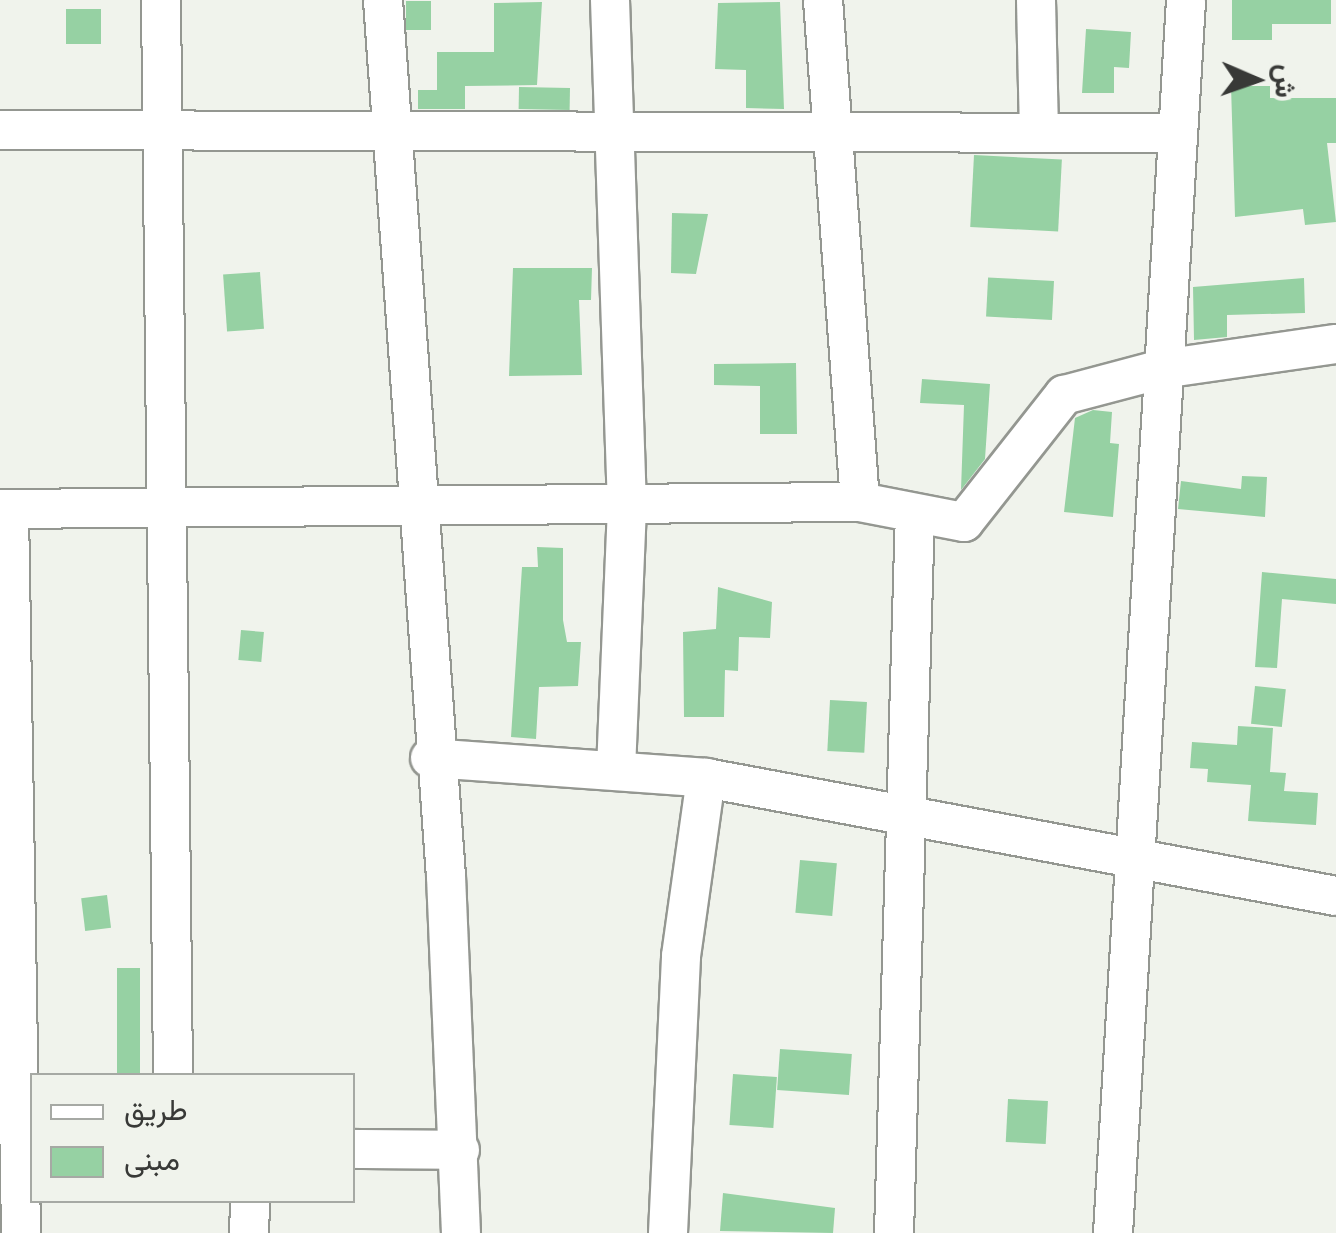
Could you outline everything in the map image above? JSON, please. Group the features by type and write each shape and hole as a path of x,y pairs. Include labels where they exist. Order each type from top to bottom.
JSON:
{"street":[{"path":"161,0 170,510 173,1073"},
{"path":"383,0 430,758 460,1150 462,1233"},
{"path":"610,0 627,507 616,767"},
{"path":"824,0 830,126 860,502"},
{"path":"1036,0 1039,130"},
{"path":"1113,1233 1130,858 1186,0"},
{"path":"0,130 830,126 1177,133"},
{"path":"21,1233 4,510 860,502 964,522 1064,394 1162,369 1336,344"},
{"path":"894,1233 900,812 915,514"},
{"path":"430,758 616,767 706,778 1336,896"},
{"path":"668,1233 680,974 706,778"},
{"path":"355,1149 460,1150"},
{"path":"249,1233 250,1203"}],"building":[{"path":"1232,0 1331,0 1331,24 1272,24 1272,40 1232,40"},
{"path":"406,1 431,1 431,30 406,30"},
{"path":"542,2 537,85 465,86 465,109 418,109 418,90 437,90 437,52 494,52 494,3"},
{"path":"780,2 784,109 746,108 746,70 715,69 718,3"},
{"path":"66,9 101,9 101,44 66,44"},
{"path":"1086,29 1131,32 1129,68 1114,67 1114,93 1082,93"},
{"path":"1231,86 1270,86 1270,98 1336,98 1336,143 1327,143 1336,222 1305,225 1303,209 1235,217"},
{"path":"519,87 570,88 570,110 519,109"},
{"path":"974,155 1062,160 1058,232 970,227"},
{"path":"672,213 708,214 696,274 671,273"},
{"path":"513,268 592,268 591,300 579,300 582,375 509,376"},
{"path":"260,272 264,329 227,331 223,275"},
{"path":"988,278 1054,281 1052,320 986,316"},
{"path":"1304,278 1305,313 1227,315 1227,337 1194,340 1193,287"},
{"path":"796,363 797,434 760,434 760,386 714,385 714,364"},
{"path":"922,379 990,384 985,459 961,490 964,405 920,403"},
{"path":"1093,410 1112,412 1110,443 1119,444 1113,517 1064,512 1075,418"},
{"path":"1242,476 1267,477 1265,517 1178,509 1181,481 1241,489"},
{"path":"537,547 563,548 563,620 567,642 581,642 578,686 539,687 536,739 511,737 522,567 538,567"},
{"path":"1262,572 1336,579 1336,604 1282,599 1277,668 1255,667"},
{"path":"718,587 772,602 770,638 739,637 738,671 725,670 724,717 684,717 683,632 716,629"},
{"path":"241,630 264,632 261,662 238,660"},
{"path":"1255,686 1286,689 1282,727 1251,724"},
{"path":"830,700 867,702 864,753 827,751"},
{"path":"1238,726 1273,728 1270,772 1286,773 1284,791 1318,793 1316,825 1248,821 1251,785 1207,782 1208,769 1190,768 1192,742 1237,745"},
{"path":"800,860 837,863 832,916 795,913"},
{"path":"107,895 111,928 85,931 81,898"},
{"path":"117,968 140,968 140,1073 117,1073"},
{"path":"780,1049 852,1054 849,1095 777,1090"},
{"path":"733,1074 777,1077 773,1128 729,1125"},
{"path":"1008,1099 1048,1101 1046,1144 1006,1142"},
{"path":"723,1193 835,1208 833,1233 720,1231"}]}
